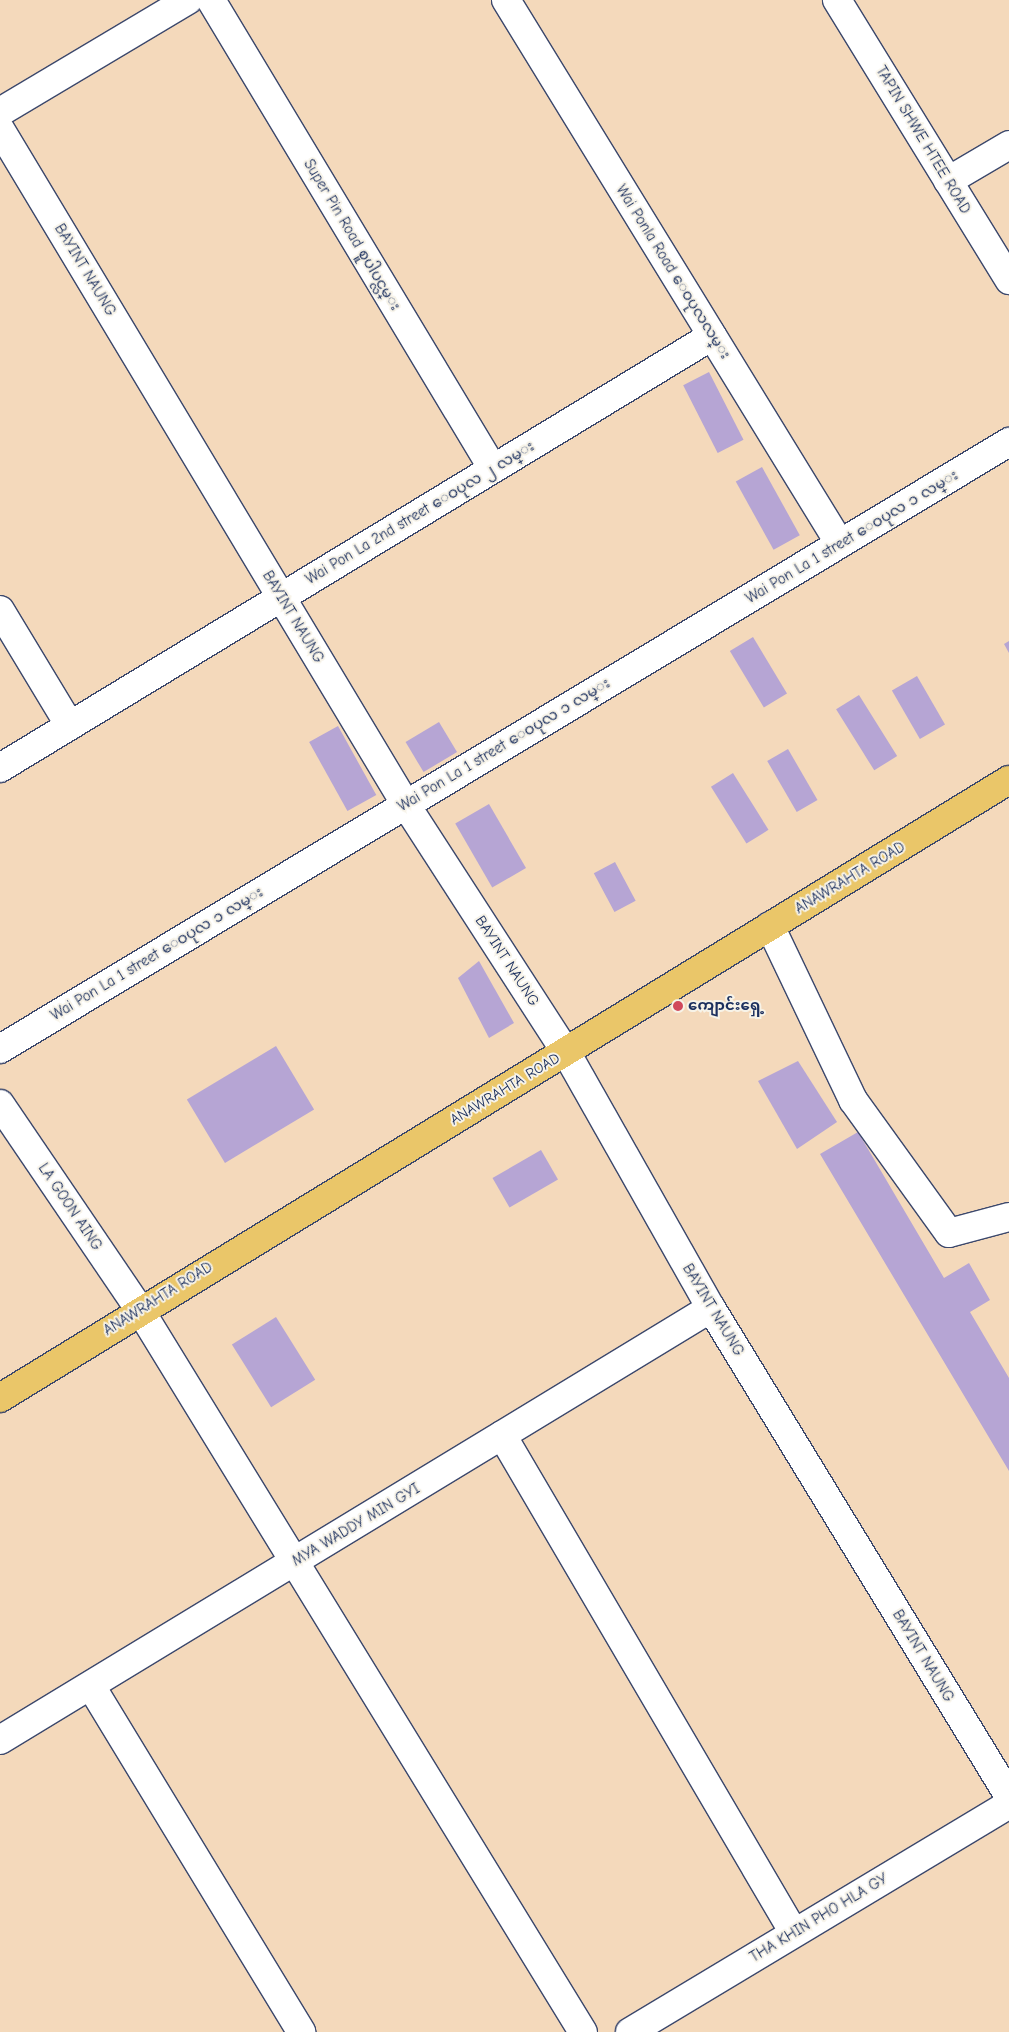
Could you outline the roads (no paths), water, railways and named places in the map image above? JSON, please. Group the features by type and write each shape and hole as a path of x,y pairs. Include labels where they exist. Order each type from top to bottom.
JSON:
{"main road":[{"name":"ANAWRAHTA ROAD","path":"0,1398 140,1310 566,1052 1009,780"}],"street":[{"path":"0,112 188,0"},
{"name":"Super Pin Road စူပါပင္လမ္း","path":"211,0 493,470"},
{"name":"Wai Ponla Road ေဝပုလလမ္း","path":"506,0 840,544"},
{"name":"TAPIN SHWE HTEE ROAD","path":"837,0 1009,280"},
{"name":"BAYINT NAUNG","path":"0,129 406,805 566,1052 711,1308 1009,1796"},
{"path":"948,181 1009,145"},
{"name":"Wai Pon La 2nd street ေဝပုလ ၂ လမ္း","path":"0,768 712,336"},
{"name":"Wai Pon La 1 street ေဝပုလ ၁ လမ္း","path":"0,1049 1009,442"},
{"path":"0,610 70,726"},
{"path":"770,926 853,1100 949,1233 1009,1217"},
{"name":"LA GOON AING","path":"0,1104 140,1310 296,1561 583,2032"},
{"name":"MYA WADDY MIN GYI","path":"0,1740 711,1308"},
{"path":"502,1435 794,1933"},
{"path":"91,1686 301,2032"},
{"name":"THA KHIN PHO HLA GY","path":"630,2032 1009,1804"}],"place":[{"name":"ကျောင်းရှေ့","path":"678,1006"}]}
